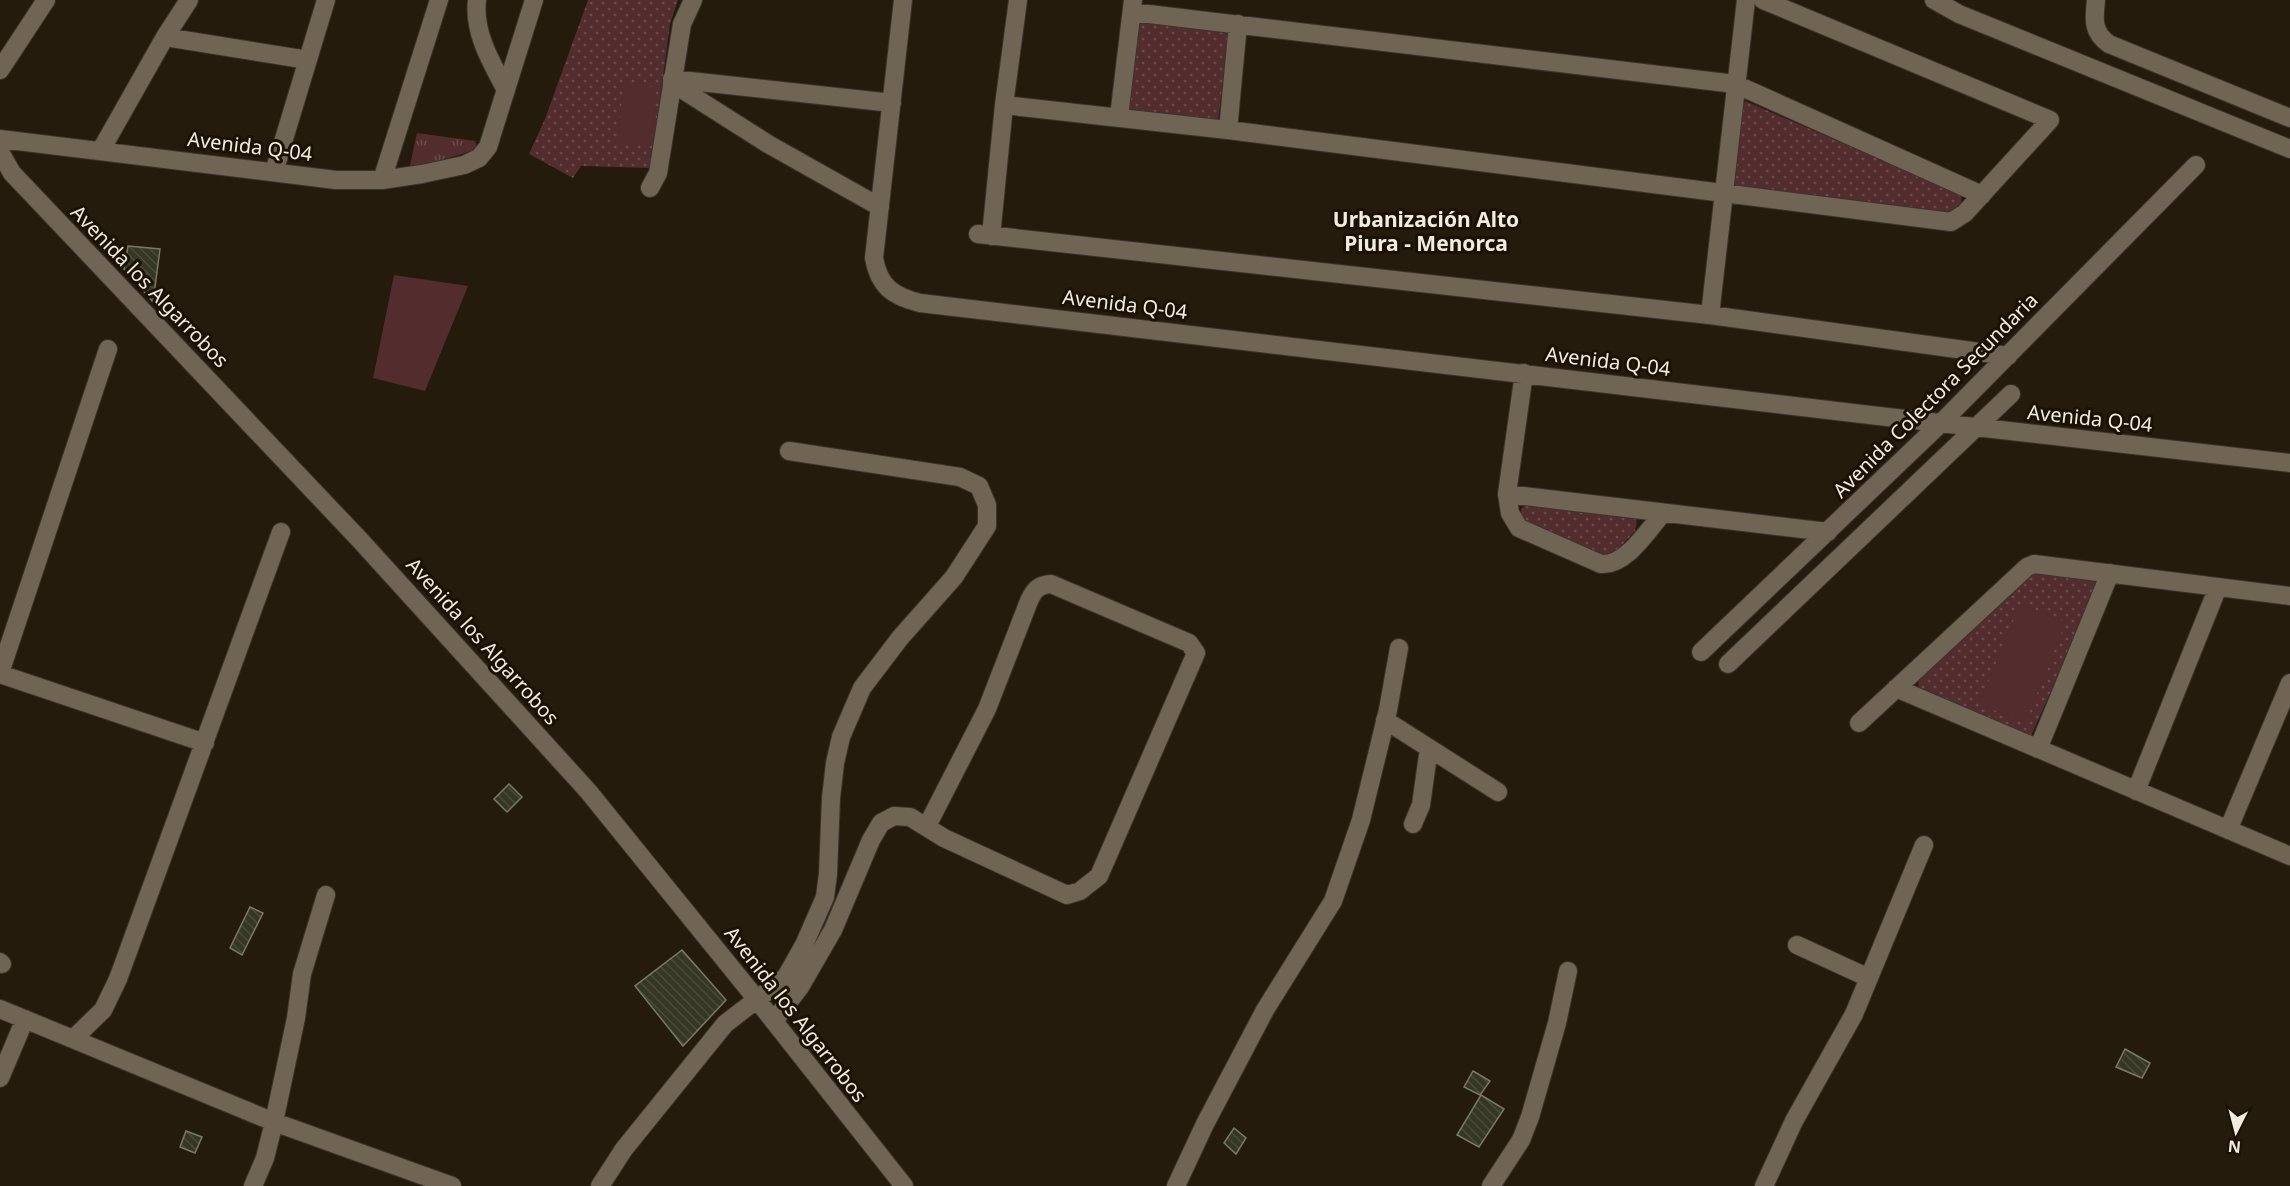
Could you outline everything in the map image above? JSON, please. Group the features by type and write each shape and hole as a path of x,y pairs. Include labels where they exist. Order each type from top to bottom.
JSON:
{"street":[{"path":"0,70 46,0"},
{"path":"101,150 165,37 189,0"},
{"path":"274,172 326,0"},
{"path":"382,180 440,0"},
{"path":"477,0 475,15 484,43 506,90"},
{"path":"506,90 534,0"},
{"path":"650,188 658,173 682,24 693,0"},
{"name":"Avenida Q-04","path":"903,0 874,258 877,274 888,289 904,299 920,303 1940,424 2290,463"},
{"path":"1018,0 985,235 1710,315 2008,356"},
{"path":"1710,315 1746,0"},
{"path":"1004,105 1228,130 1951,222 1965,213 2050,120 1763,0"},
{"path":"1934,0 1959,14 2290,149"},
{"path":"2096,0 2094,15 2096,28 2099,37 2109,44 2290,118"},
{"path":"1119,117 1132,6 1239,24 1735,84 1982,195"},
{"path":"1228,130 1239,24"},
{"path":"165,37 308,60"},
{"path":"672,81 892,103"},
{"path":"672,81 768,144 880,207"},
{"name":"Avenida Q-04","path":"0,139 336,180 382,180 464,165 478,158 488,147 506,90"},
{"name":"Avenida los Algarrobos","path":"0,152 12,173 359,539 588,791 904,1186"},
{"name":"Avenida Colectora Secundaria","path":"1701,652 1940,424 2196,165"},
{"path":"108,349 0,673 205,743"},
{"path":"1524,373 1507,494 1510,513 1519,528 1601,564 1610,565 1625,555 1663,513"},
{"path":"1728,664 2011,394"},
{"path":"600,1186 624,1149 725,1024 786,977 804,945 825,897 835,763 841,737 862,688 900,638 954,577 987,526 987,505 979,486 960,477 789,451"},
{"path":"1507,494 1828,531"},
{"path":"73,1039 103,1010 118,979 280,532"},
{"path":"1859,723 2027,567 2034,564 2290,596"},
{"path":"2038,749 2110,573"},
{"path":"774,1021 800,987 833,930 871,840 882,823 894,816 910,817 944,838 1067,895 1080,891 1099,876 1196,653 1189,643 1051,584 1041,585 1034,590 1029,601 987,709 927,826"},
{"path":"2136,791 2218,587"},
{"path":"1176,1186 1205,1124 1265,1010 1333,901 1361,820 1385,720 1399,648"},
{"path":"2228,830 2290,684"},
{"path":"1896,688 2290,856"},
{"path":"1385,720 1498,792"},
{"path":"1413,824 1420,805 1429,748"},
{"path":"1764,1186 1794,1122 1854,1014 1924,845"},
{"path":"253,1186 274,1122 296,1018 302,974 326,895"},
{"path":"1797,945 1869,978"},
{"path":"1491,1186 1521,1140 1530,1117 1557,1023 1568,971"},
{"path":"0,1009 274,1122 452,1186"},
{"path":"0,1078 25,1019"}],"green space":[{"path":"588,0 678,0 670,24 651,168 581,166 573,178 529,154 545,119"},
{"path":"1138,21 1225,30 1229,36 1218,121 1128,116"},
{"path":"623,84 656,87 651,146 618,143"},
{"path":"1745,101 1962,194 1961,204 1949,214 1736,187 1731,183"},
{"path":"417,133 475,141 478,149 409,170"},
{"path":"394,275 468,286 425,391 373,378"},
{"path":"1528,503 1633,513 1637,522 1635,531 1610,558 1523,524 1521,509"},
{"path":"2035,571 2094,579 2097,589 2030,738 1919,690 1918,679"},
{"path":"2020,604 2066,622 2025,723 1979,704"}],"building":[{"path":"128,246 160,249 153,302 124,269"},
{"path":"509,784 522,797 507,812 494,799"},
{"path":"250,907 263,913 242,955 230,948"},
{"path":"682,950 726,1000 683,1046 635,986"},
{"path":"2125,1049 2150,1063 2142,1078 2116,1067"},
{"path":"1473,1071 1490,1081 1480,1095 1464,1087"},
{"path":"1481,1095 1504,1109 1479,1147 1457,1135"},
{"path":"1234,1128 1246,1138 1236,1154 1224,1143"},
{"path":"186,1131 202,1137 195,1153 180,1147"}],"district":[{"name":"Urbanización Alto Piura - Menorca","path":"1426,231"}]}
